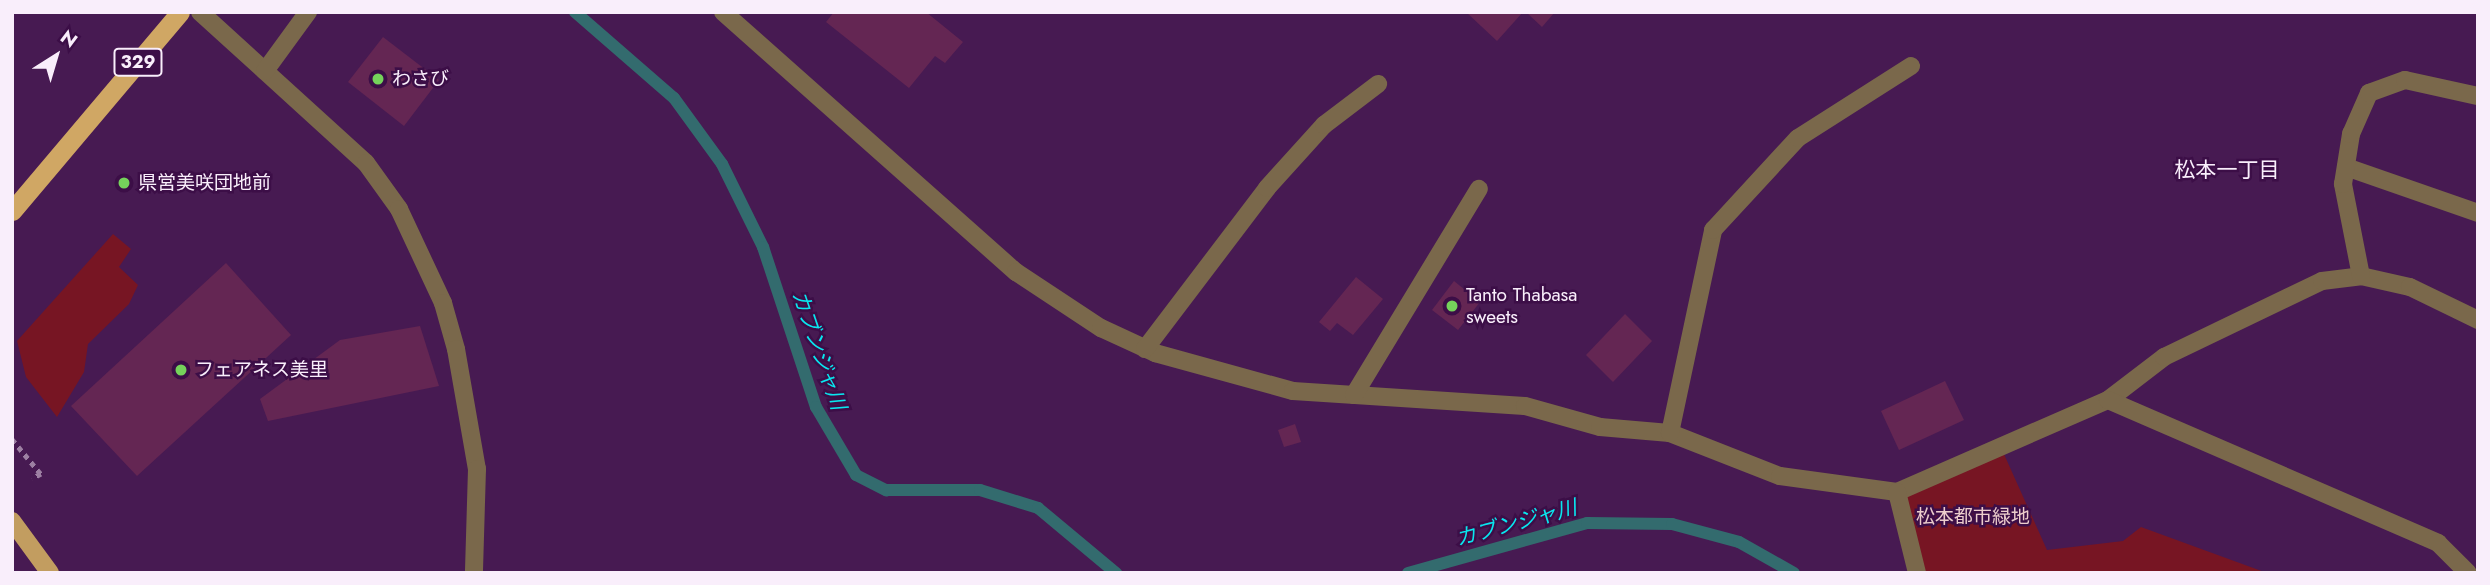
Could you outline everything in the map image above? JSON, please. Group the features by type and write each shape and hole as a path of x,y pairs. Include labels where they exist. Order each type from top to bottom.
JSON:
{"highway":[{"name":"329","path":"12,211 180,12"}],"main road":[{"path":"12,521 50,573"}],"street":[{"path":"200,12 366,163 399,209 443,303 477,469 474,573"},
{"path":"265,71 309,12"},
{"path":"723,12 1016,272 1145,348 1293,391 1525,406 1600,427 1670,433 1780,476 1896,492 2108,400 2164,357 2322,281 2361,276 2410,287 2478,320"},
{"path":"1670,433 1713,230 1798,138 1911,66"},
{"path":"2361,276 2346,167 2351,134 2369,93 2405,80 2478,96"},
{"path":"1145,348 1267,188 1324,125 1378,84"},
{"path":"2346,167 2478,213"},
{"path":"1354,395 1479,189"},
{"path":"2108,400 2438,543 2468,573"},
{"path":"1896,492 1917,573"}],"path":[{"path":"12,439 41,474 32,479"}],"green space":[{"path":"113,234 131,249 119,267 138,285 129,304 88,344 84,372 57,417 26,377 17,341"},
{"name":"松本都市緑地","path":"1999,443 2047,550 2123,541 2141,527 2267,573 1917,573 1897,492"}],"building":[{"path":"834,12 926,12 963,42 945,63 935,56 909,88 826,22"},
{"path":"1466,12 1523,12 1497,41"},
{"path":"1526,12 1555,12 1542,27"},
{"path":"383,37 439,80 404,126 348,82"},
{"name":"フェアネス美里","path":"226,263 291,335 137,476 71,406"},
{"path":"1356,277 1383,299 1353,335 1337,323 1330,331 1319,322"},
{"path":"1454,281 1480,302 1458,330 1432,310"},
{"path":"1625,314 1652,341 1613,382 1586,355"},
{"path":"420,326 439,386 268,421 260,399 340,340"},
{"path":"1945,381 1964,420 1899,450 1881,411"},
{"path":"1295,424 1301,442 1284,447 1278,430"}],"waterway":[{"name":"カブンジャ川","path":"575,12 674,98 722,164 763,247 816,407 856,475 886,490 980,490 1038,508 1116,573"},
{"name":"カブンジャ川","path":"1408,573 1587,523 1672,524 1739,542 1794,573"}],"place":[{"name":"わさび","path":"378,79"},
{"name":"県営美咲団地前","path":"124,183"},
{"name":"Tanto Thabasa sweets","path":"1452,306"},
{"name":"フェアネス美里","path":"181,370"}],"district":[{"name":"松本一丁目","path":"2227,170"}]}
